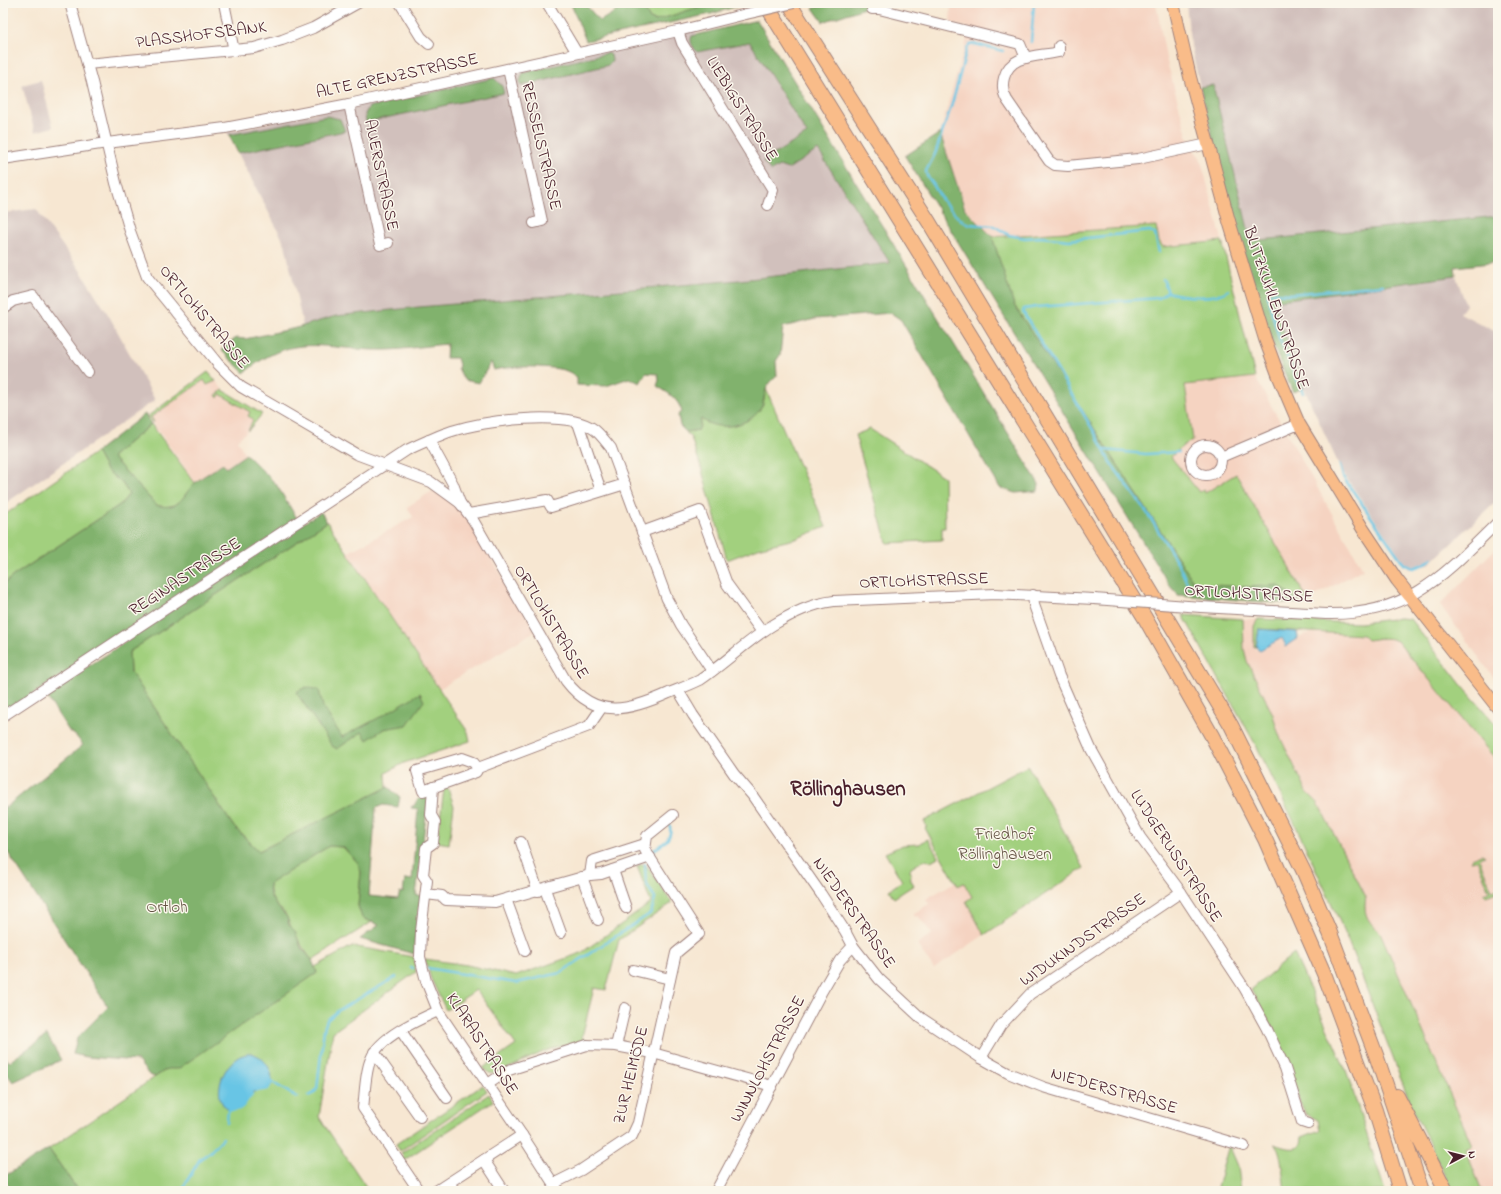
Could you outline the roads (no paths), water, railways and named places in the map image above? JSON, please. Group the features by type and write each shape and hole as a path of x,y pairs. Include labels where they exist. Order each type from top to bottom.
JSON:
{"highway":[{"path":"765,3 1145,618 1212,736 1265,839 1325,976 1372,1103 1400,1191"},
{"path":"789,3 929,222 1231,725 1304,872 1330,933 1376,1055 1422,1191"},
{"path":"1376,1055 1446,1191"}],"main road":[{"name":"BLITZKUHLENSTRASSE","path":"1173,3 1229,221 1265,339 1299,424 1363,529 1410,597 1498,708"}],"street":[{"name":"ORTLOHSTRASSE","path":"70,3 130,232 147,277 218,364 241,386 259,399 356,454 431,482 460,503 469,514 566,681 575,693 588,702 602,707 626,709 678,690 699,680 762,632 797,611 815,604 834,601 989,594 1033,595 1201,607 1346,615 1368,612 1410,597 1438,580 1498,522"},
{"path":"224,3 234,51"},
{"name":"PLASSHOFSBANK","path":"87,64 254,48 282,40 313,28 358,3"},
{"path":"400,3 421,37 430,44"},
{"path":"547,3 577,53"},
{"name":"ALTE GRENZSTRASSE","path":"3,159 107,143 225,128 350,104 678,31 794,3"},
{"path":"872,9 1020,44 1026,58"},
{"name":"LIEBIGSTRASSE","path":"678,31 682,43 773,190 768,205"},
{"path":"1059,46 1059,52 1017,61 1005,75 1002,88 1004,95 1049,161 1055,165 1068,166 1138,159 1208,144"},
{"name":"RESSELSTRASSE","path":"508,69 542,221 534,223"},
{"name":"AUERSTRASSE","path":"350,104 380,245 388,243"},
{"path":"3,308 13,301 33,296 88,372"},
{"name":"REGINASTRASSE","path":"3,716 407,450 453,431 523,419 562,419 578,423 594,430 604,440 615,458 667,599 681,625 712,671"},
{"path":"578,423 601,491"},
{"path":"1221,457 1299,424"},
{"name":"ORTLOHSTRASSE","path":"430,440 453,484 460,503"},
{"path":"469,514 547,500 551,507 625,484"},
{"path":"642,532 700,511 727,584 762,632"},
{"name":"LUDGERUSSTRASSE","path":"1033,595 1034,605 1059,676 1091,749 1140,837 1180,892 1245,989 1266,1027 1284,1068 1302,1122 1308,1124"},
{"name":"NIEDERSTRASSE","path":"678,690 693,715 730,768 752,795 825,900 853,946 880,979 921,1018 981,1058 1008,1073 1043,1087 1244,1146"},
{"path":"478,768 473,762 462,758 417,771 423,791 476,772 478,768 589,726 602,707"},
{"name":"KLARASTRASSE","path":"433,787 431,815 435,822 433,843 426,848 423,875 427,881 421,931 420,957 426,981 438,1011 522,1135 555,1188"},
{"path":"598,920 586,876 592,861 645,844 647,836 673,815"},
{"path":"521,842 561,933"},
{"name":"ZUR HEIMÖDE","path":"555,1188 632,1136 638,1123 676,953 699,934 645,850 645,844"},
{"path":"426,894 442,896 446,900 495,902 542,890 586,876 601,874 650,857"},
{"path":"613,870 626,908"},
{"name":"WIDUKINDSTRASSE","path":"981,1058 1001,1026 1030,994 1180,892"},
{"path":"506,899 525,951"},
{"name":"WINNLOHSTRASSE","path":"716,1191 837,965 853,946"},
{"path":"633,970 670,979"},
{"path":"616,1046 625,1008"},
{"path":"419,1191 363,1108 370,1060 374,1052 381,1044 416,1020 438,1011"},
{"path":"401,1030 447,1098"},
{"path":"488,1084 509,1070 587,1045 616,1046 653,1053 772,1086"},
{"path":"374,1052 420,1117"},
{"path":"436,1191 452,1187 484,1160 522,1135"},
{"path":"484,1160 504,1191"}],"water":[{"path":"1259,629 1297,632 1298,638 1286,646 1282,638 1260,650 1256,647"},
{"path":"251,1053 264,1061 267,1065 271,1074 272,1084 268,1089 253,1092 241,1108 228,1110 220,1098 219,1090 223,1075 237,1058"}],"waterway":[{"path":"1031,42 1034,3"},
{"path":"1003,51 975,44 970,45 967,48 952,104 935,154 926,171 927,176 943,201 961,220 968,224 994,226 1009,235 1025,238 1041,237 1069,240 1150,231 1155,234 1159,252"},
{"path":"1163,279 1168,292 1183,295 1199,297 1216,295 1229,290"},
{"path":"1303,393 1279,338 1267,295 1271,293 1291,294 1383,285"},
{"path":"1168,291 1159,298 1036,307 1024,309 1023,312 1096,435 1110,462 1148,514 1179,565 1188,585"},
{"path":"1104,450 1146,454 1179,452"},
{"path":"1340,465 1343,477 1404,564 1413,568 1424,564 1433,558"},
{"path":"653,854 654,850 668,839 670,832 669,823"},
{"path":"427,968 516,983 560,973 651,913 655,898 646,883 645,864"},
{"path":"308,1096 313,1094 317,1089 324,1029 327,1020 339,1010 396,977"},
{"path":"256,1091 268,1089 272,1082 298,1097"},
{"path":"227,1123 228,1110 241,1108 252,1094"},
{"path":"181,1191 200,1159 210,1152 223,1138"}],"district":[{"name":"Röllinghausen","path":"848,790"}],"park label":[{"name":"Friedhof Röllinghausen","path":"1005,844"},
{"name":"Ortloh","path":"167,907"}]}
